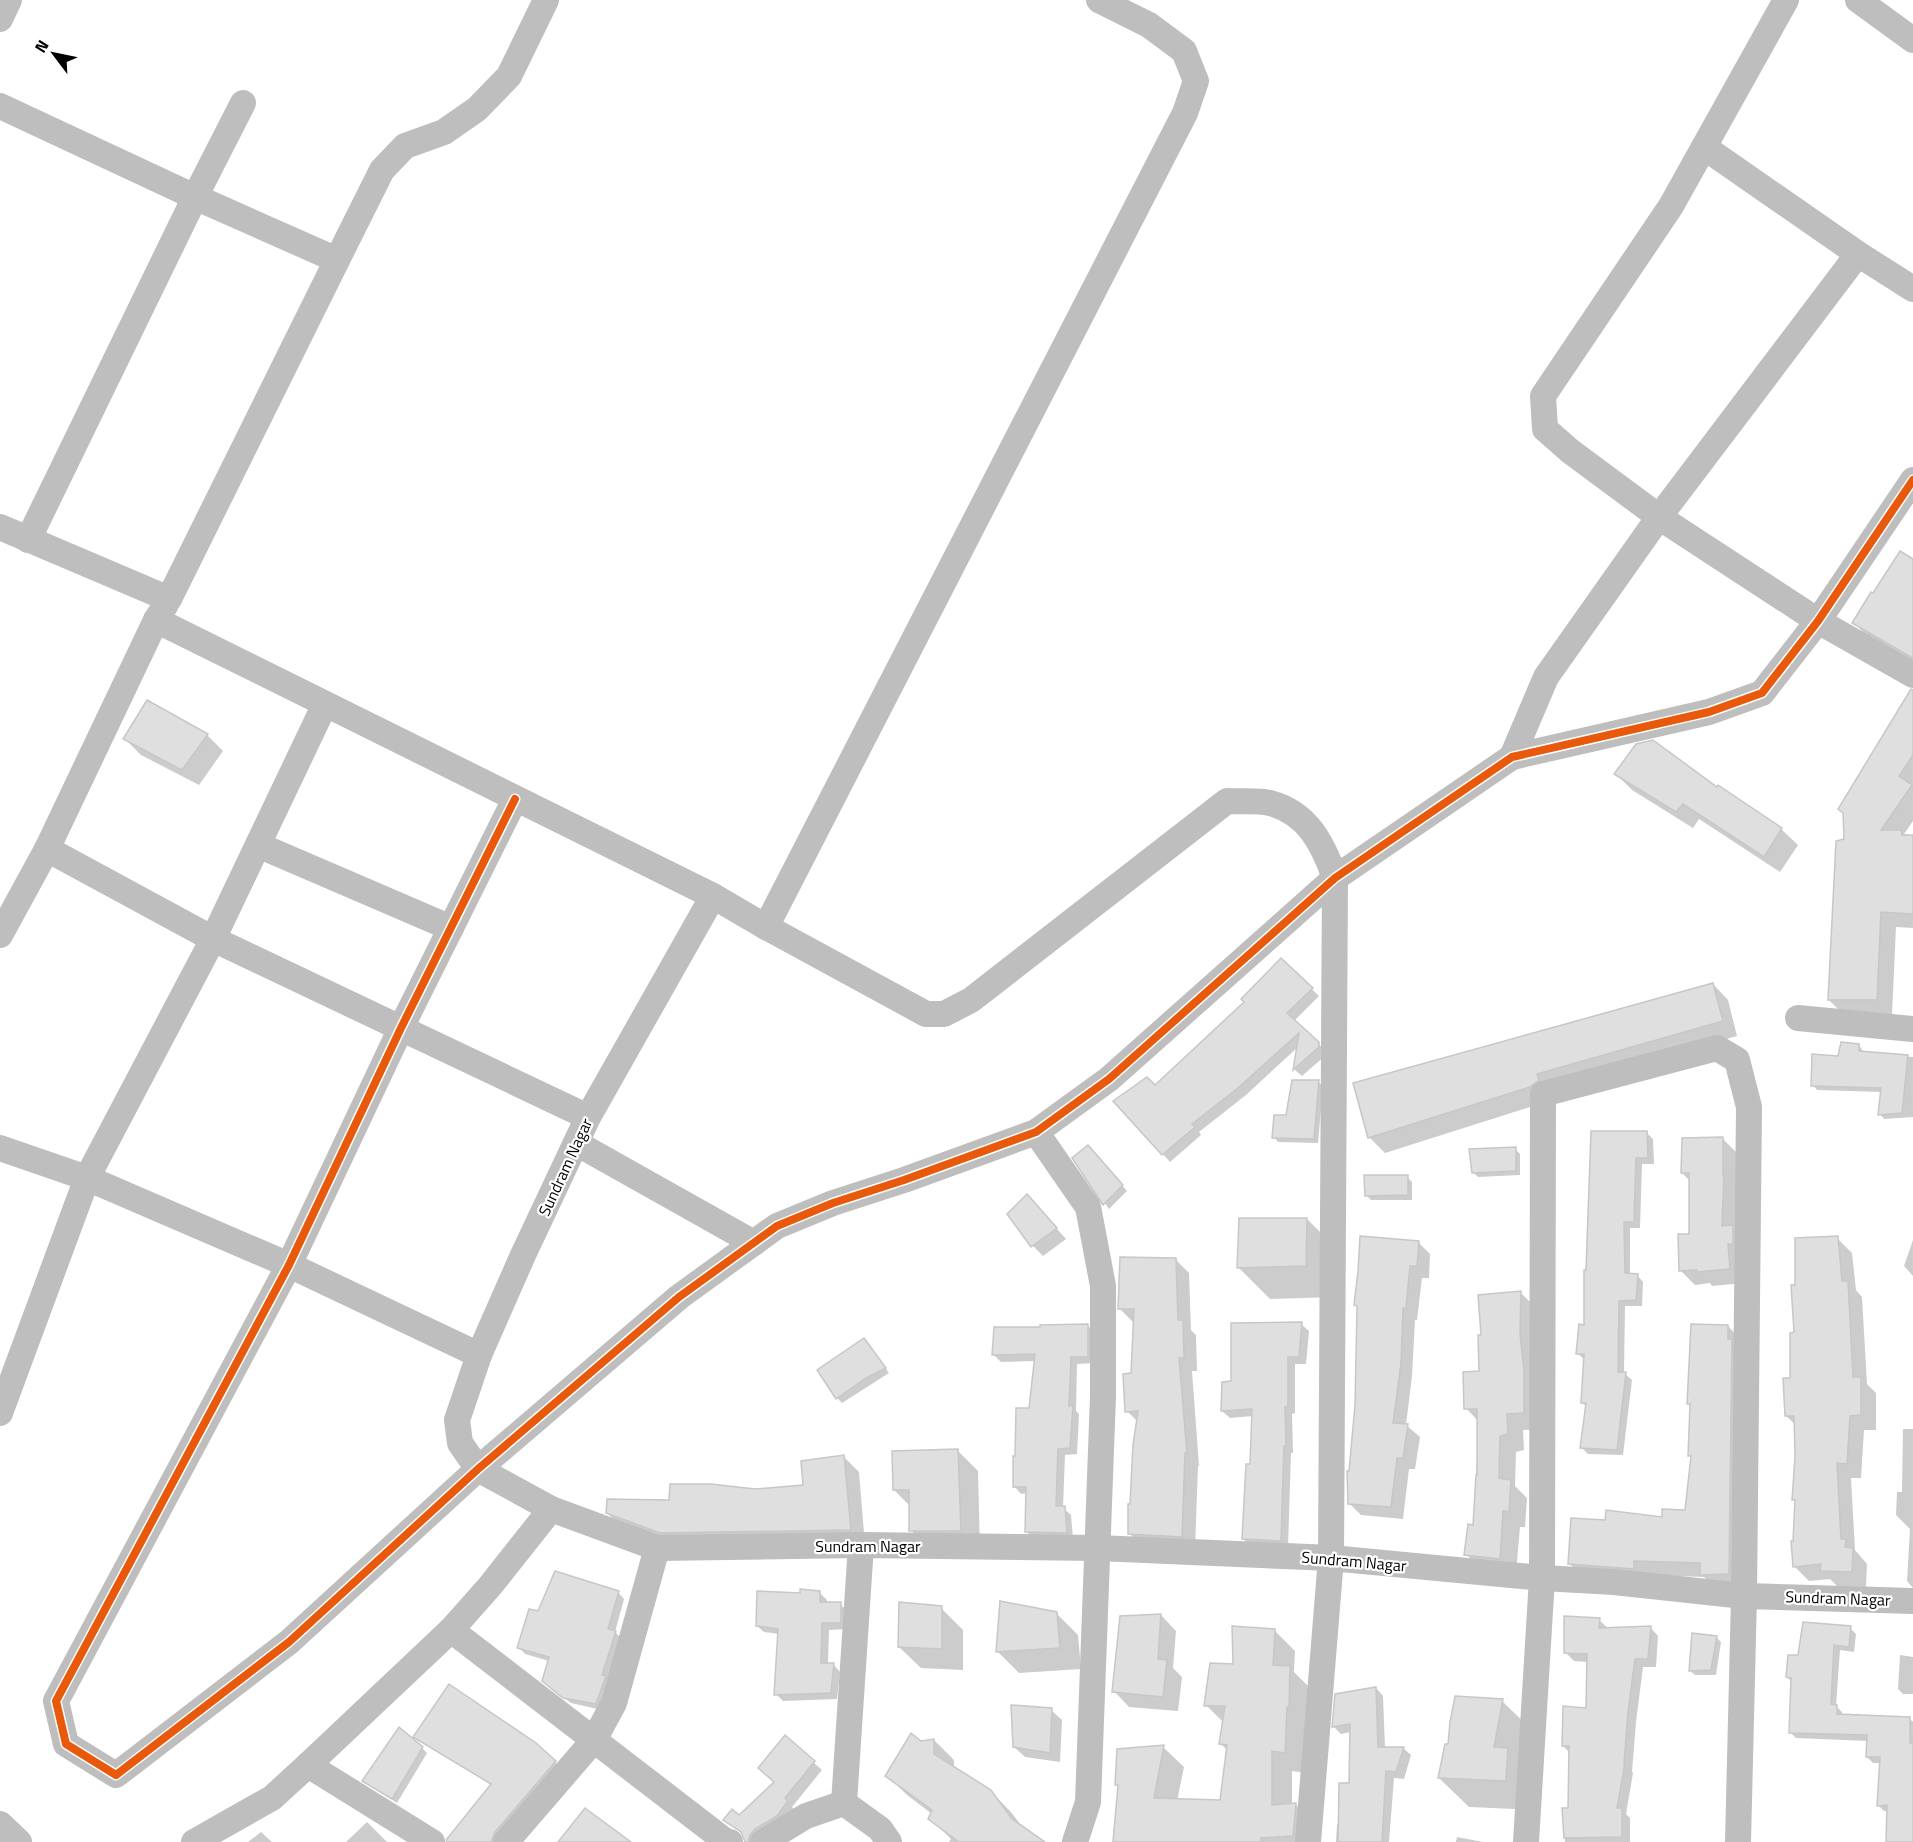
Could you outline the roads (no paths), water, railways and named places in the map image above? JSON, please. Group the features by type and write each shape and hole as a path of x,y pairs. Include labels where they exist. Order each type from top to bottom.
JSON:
{"street":[{"path":"0,20 9,0"},
{"path":"0,935 47,849 162,609 382,170 405,146 444,132 477,109 508,76 546,0"},
{"path":"766,927 1185,113 1196,81 1184,51 1149,25 1099,0"},
{"path":"1786,0 1671,206 1544,396 1545,429 1570,451 1659,517 1818,621 1913,675"},
{"path":"1858,0 1913,40"},
{"path":"28,540 243,103"},
{"path":"0,106 195,197 338,260"},
{"path":"1704,147 1858,254 1913,289"},
{"path":"1512,758 1546,677 1659,517 1858,254"},
{"path":"515,799 401,1028 289,1265 56,1701 66,1744 116,1775 288,1642 478,1469 679,1297 777,1226 833,1203 1036,1132 1109,1079 1335,878 1512,758 1709,712 1762,693 1818,621 1913,480"},
{"path":"0,527 162,609 325,704 713,896 926,1014 944,1014 971,999 1227,801 1270,803 1301,817 1324,850 1335,878 1331,1558 1308,1842"},
{"path":"0,1413 87,1178 213,939 325,704"},
{"path":"258,845 451,928"},
{"path":"47,849 213,939 588,1117"},
{"name":"Sundram Nagar","path":"713,896 588,1117 479,1355 457,1420 460,1443 478,1469 551,1509 657,1548 861,1545 1098,1548 1331,1558 1542,1578 1614,1582 1744,1596 1913,1600"},
{"path":"1798,1018 1913,1029"},
{"path":"1526,1842 1542,1578 1543,1094 1718,1048 1737,1060 1749,1107 1744,1596 1738,1842"},
{"path":"1036,1132 1088,1207 1103,1286 1103,1396 1088,1802 1075,1842"},
{"path":"576,1143 754,1243"},
{"path":"0,1148 87,1178 289,1265 479,1355"},
{"path":"194,1842 273,1798 309,1765 451,1630 490,1586 551,1509"},
{"path":"843,1803 861,1545"},
{"path":"506,1842 594,1740 614,1703 657,1548"},
{"path":"451,1630 724,1840 730,1842"},
{"path":"309,1765 432,1842"},
{"path":"763,1842 806,1816 843,1803"},
{"path":"843,1803 880,1829 889,1842"},
{"path":"0,1824 19,1842"}]}
